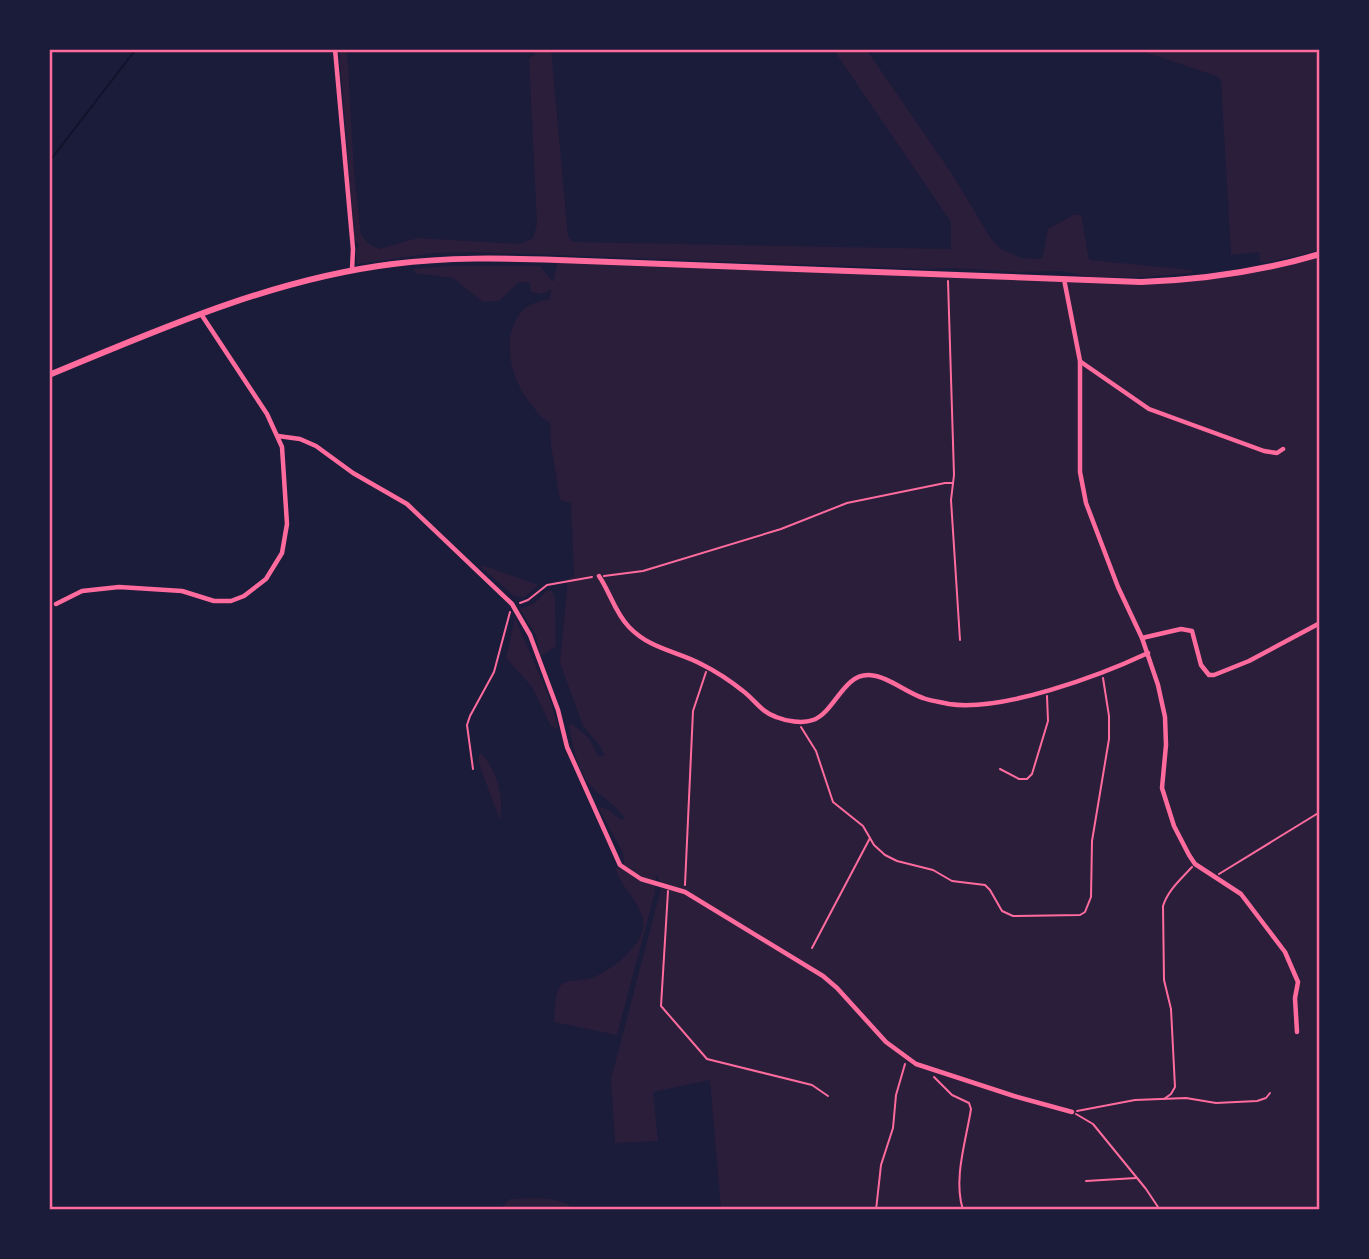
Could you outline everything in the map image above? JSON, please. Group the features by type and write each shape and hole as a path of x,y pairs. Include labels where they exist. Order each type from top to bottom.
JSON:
{"main road":[{"path":"49,375 201,314 276,289 352,270 420,261 484,258 1141,282 1195,279 1273,267 1320,254"}],"street":[{"path":"335,49 352,270"},
{"path":"1064,279 1080,361 1080,472 1086,503 1118,587 1143,638 1158,685 1165,717 1166,745 1162,788 1178,836 1195,864 1241,894 1284,952 1298,982 1294,998 1297,1032"},
{"path":"56,604 82,591 119,587 182,591 220,602 244,596 256,588 275,568 286,542 288,524 285,463 278,436 267,414 201,314"},
{"path":"1080,361 1149,409 1264,451 1278,453 1283,449"},
{"path":"278,436 300,439 316,446 353,473 407,504 512,604 530,635 558,710 568,747 620,865 641,879 685,892 822,976 837,988 886,1042 928,1070 1072,1112"},
{"path":"599,576 628,626 651,644 706,667 745,692 762,710 791,721 813,720 826,711 846,686 862,676 871,675 923,698 951,704 1019,698 1104,673 1147,653"},
{"path":"1143,638 1181,629 1192,631 1201,665 1209,675 1214,675 1249,662 1320,623"}],"path":[{"path":"948,275 953,483 951,500 960,640"},
{"path":"473,769 467,725 494,672 512,604 528,600 547,584 643,571 781,529 847,503 953,483"},
{"path":"685,889 694,711 706,667"},
{"path":"791,721 800,726 811,741 833,802 863,826 874,845 891,859 933,870 952,881 985,885 1002,911 1013,916 1080,915 1085,912 1091,897 1092,841 1109,739 1104,673"},
{"path":"1000,769 1019,779 1027,779 1032,774 1048,721 1046,690"},
{"path":"1212,875 1222,873 1320,812"},
{"path":"812,948 870,838"},
{"path":"1164,1099 1175,1087 1171,1009 1164,980 1163,906 1175,885 1195,864"},
{"path":"667,887 661,1006 707,1059 812,1086 828,1097"},
{"path":"876,1210 881,1165 893,1128 896,1095 907,1058"},
{"path":"928,1070 953,1095 969,1103 971,1109 958,1195 963,1210"},
{"path":"1072,1112 1135,1100 1186,1098 1216,1103 1257,1101 1266,1098 1270,1093"},
{"path":"1072,1112 1093,1124 1161,1210"},
{"path":"1086,1181 1136,1178"}],"shaded area":[{"path":"339,49 347,49 354,172 361,235 379,249 418,238 520,244 533,238 537,224 529,58 535,55 535,49 551,49 568,237 573,242 951,249 951,222 833,49 866,49 952,174 991,239 1001,249 1021,258 1040,259 1043,256 1048,229 1073,215 1081,214 1089,260 1192,270 1193,273 1090,277 1062,271 1020,272 471,252 434,253 357,264 356,252 359,245 354,239"},
{"path":"1136,49 1320,49 1320,250 1265,263 1260,261 1259,252 1231,255 1221,80"},
{"path":"1320,254 1320,1210 721,1210 710,1080 653,1092 658,1141 615,1143 611,1079 662,885 656,874 655,892 617,1035 554,1022 556,998 561,985 592,978 618,963 640,938 643,920 638,906 617,874 615,867 620,869 624,863 623,853 598,807 625,819 588,782 574,751 569,726 572,724 589,738 598,756 605,756 583,726 560,663 568,578 574,577 571,503 560,500 550,422 539,415 524,394 510,357 512,331 516,320 527,307 550,299 551,290 541,294 531,292 530,283 519,282 499,301 483,302 453,278 414,273 413,269 447,266 540,266 553,282 558,260 1064,279 1195,279"},
{"path":"480,566 538,585 525,597 514,596"},
{"path":"548,590 552,591 555,599 556,646 540,655 536,635 520,609 535,603"},
{"path":"515,618 549,697 559,730 551,726 532,687 506,658"},
{"path":"480,753 491,767 498,784 500,820 480,767"},
{"path":"510,1199 553,1199 575,1210 499,1210"}],"waterway":[{"path":"49,162 136,49"}]}
